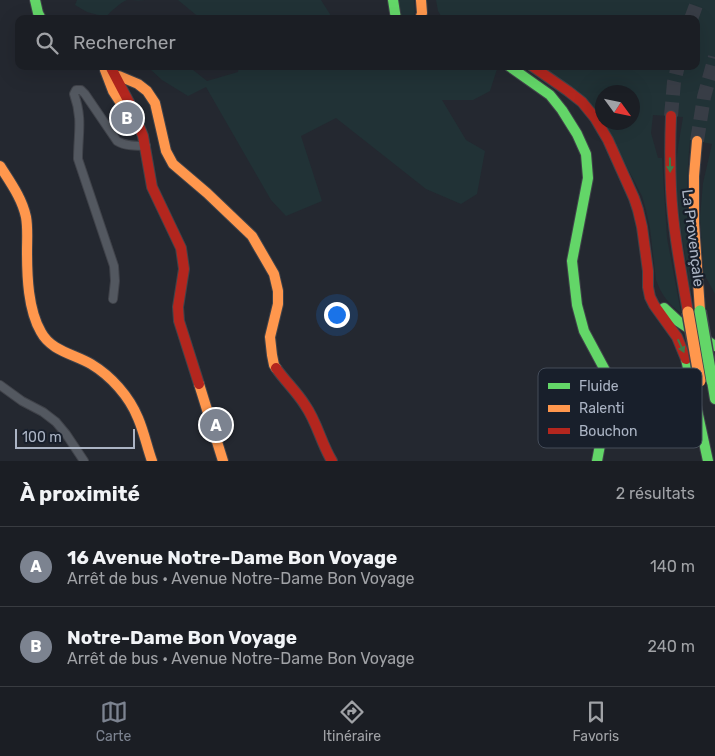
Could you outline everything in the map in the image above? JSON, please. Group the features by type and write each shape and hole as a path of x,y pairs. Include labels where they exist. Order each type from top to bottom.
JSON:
{"main road":[{"path":"34,0 39,15"},
{"path":"393,0 395,15"},
{"path":"420,0 421,15"},
{"path":"513,70 550,95 580,139 586,153 588,178 572,261 577,305 584,331 604,368"},
{"path":"538,70 576,97 587,107 601,127 638,210 648,271 648,287 654,305 677,337 688,368"},
{"path":"112,78 138,84 147,91 155,103 166,151 172,164 207,193 252,236 274,274 278,291 278,304 270,337 274,365 305,404 332,461"},
{"path":"112,78 132,108 144,136 152,187 181,248 184,277 178,307 178,321 223,461"},
{"name":"La Provençale","path":"671,116 670,165 675,226 694,312 706,381 715,452"},
{"name":"La Provençale","path":"694,312 694,176 697,141"},
{"path":"0,166 25,212 30,295 40,331 52,344 98,368 126,397 138,415 152,461"},
{"path":"648,271 657,298 664,308 678,321 715,346"},
{"name":"La Provençale","path":"706,381 715,399"},
{"path":"702,434 708,461"},
{"path":"597,461 599,448"}],"street":[{"path":"113,300 114,266 78,159 80,125 78,105 74,94 76,90 81,90 85,94 117,141 122,144 146,146"},
{"path":"0,385 56,422 84,461"}],"shaded area":[{"path":"77,0 127,0 108,15 87,12 75,5"},
{"path":"178,0 321,0 330,15 196,15"},
{"path":"399,0 414,0 414,15 401,15"},
{"path":"436,0 715,0 715,294 704,274 700,217 703,183 712,144 690,140 687,196 692,289 690,289 676,174 677,153 683,117 653,115 651,133 658,158 662,158 667,238 681,313 669,303 658,285 650,228 642,196 608,130 640,130 640,85 595,85 595,115 545,70 700,70 700,15 440,15"},
{"path":"151,70 193,70 207,81 238,72 238,70 497,70 490,91 473,100 442,100 466,140 485,151 477,194 461,204 426,189 336,118 301,136 322,201 286,216 271,200 206,87 188,96 162,80"}],"tunnel":[{"path":"692,15 698,0"},
{"path":"697,141 704,97 715,57"},
{"path":"671,116 677,70"}],"traffic: fast":[{"path":"35,0 39,15"},
{"path":"393,0 395,15"},
{"path":"515,70 550,95 577,134 586,154 588,178 572,261 577,305 584,331 604,368"},
{"path":"664,308 678,321 715,346"},
{"path":"700,311 712,381"},
{"path":"686,359 688,368"},
{"path":"712,381 715,399"},
{"path":"702,433 708,461"},
{"path":"597,461 599,448"}],"traffic: slow":[{"path":"421,0 421,15"},
{"path":"105,70 113,91 126,111"},
{"path":"116,77 119,76 138,84 147,91 155,103 166,151 173,164 252,236 274,274 278,291 278,304 270,337 276,368"},
{"path":"697,141 694,176 694,223 700,311"},
{"path":"0,166 19,197 26,217 29,293 33,314 41,332 51,344 91,364 106,374 119,387 130,402 138,418 152,461"},
{"path":"688,312 698,368"},
{"path":"199,384 223,461"}],"traffic: jam":[{"path":"112,70 132,108 143,136 152,187 181,248 184,269 178,307 179,321 199,384"},
{"path":"538,70 582,102 595,118 608,140 638,210 642,227 650,297 677,337 686,359"},
{"path":"671,116 670,162 672,205 688,312"},
{"path":"276,368 309,412 332,461"}],"place":[{"name":"Notre-Dame Bon Voyage","path":"127,118"},
{"name":"16 Avenue Notre-Dame Bon Voyage","path":"216,425"}]}
